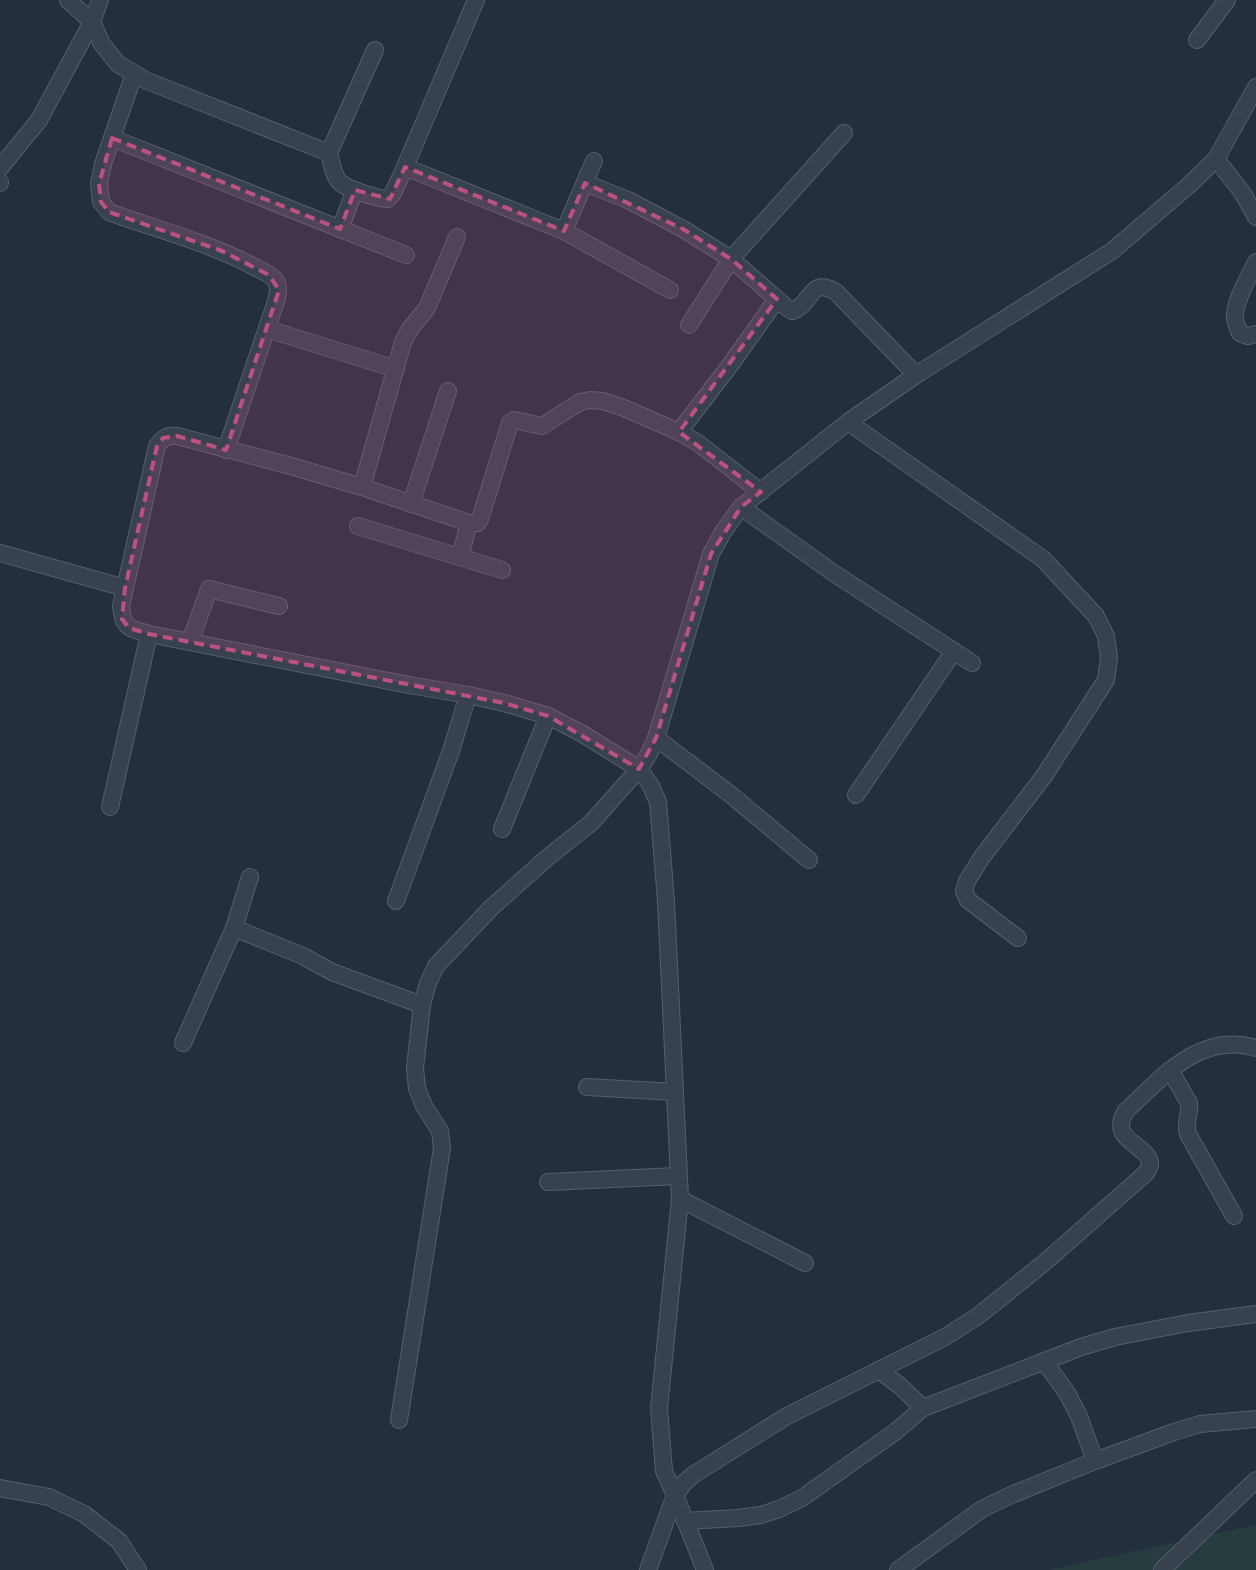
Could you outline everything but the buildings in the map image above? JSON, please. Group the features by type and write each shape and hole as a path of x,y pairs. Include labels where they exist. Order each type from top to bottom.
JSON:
{"street":[{"path":"68,0 92,22 102,44 118,64 134,74 329,153"},
{"path":"0,168 39,120 92,22 100,0"},
{"path":"375,50 329,153 335,175 345,187 382,199 388,199 392,195 405,167 476,0"},
{"path":"1197,40 1226,0"},
{"path":"134,74 103,164 99,184 102,202 108,212 192,239 222,251 269,274 276,281 279,290 226,450"},
{"path":"399,1420 442,1148 440,1131 424,1106 417,1088 415,1068 422,1005 428,983 436,966 450,949 498,901 548,857 591,823 639,769 649,754 656,738 711,554 723,532 741,507 848,422 916,375 1112,251 1216,160 1256,87"},
{"path":"689,325 730,259 844,133"},
{"path":"112,138 406,255"},
{"path":"1216,160 1242,192 1256,216"},
{"path":"564,231 594,161"},
{"path":"405,167 564,231 670,290"},
{"path":"585,183 628,200 683,229 730,259 792,311 799,309 814,290 820,286 836,292 916,375"},
{"path":"340,229 355,190"},
{"path":"362,488 403,342 426,308 458,237"},
{"path":"1256,262 1241,294 1235,314 1236,326 1240,333 1248,336 1256,334"},
{"path":"679,432 731,364 777,299"},
{"path":"267,329 396,369"},
{"path":"411,504 448,391"},
{"path":"705,1570 664,1471 659,1408 680,1199 666,900 658,802 650,784 639,769 581,733 548,716 468,695 149,634 128,628 122,619 121,606 157,446 163,438 169,435 291,466 477,523 480,519 510,423 514,420 542,426 580,402 590,400 603,401 679,432 698,443 761,492"},
{"path":"848,422 1043,559 1096,616 1106,636 1110,658 1106,680 1044,776 982,857 967,881 964,891 968,900 1018,938"},
{"path":"741,507 835,574 972,663"},
{"path":"460,557 469,522"},
{"path":"358,526 502,570"},
{"path":"0,553 125,588"},
{"path":"190,642 209,589 279,606"},
{"path":"110,806 149,634"},
{"path":"856,795 954,651"},
{"path":"396,901 451,751 468,695"},
{"path":"502,829 548,716"},
{"path":"656,738 730,794 809,860"},
{"path":"183,1042 234,928 250,877"},
{"path":"234,928 303,956 332,972 422,1005"},
{"path":"648,1570 675,1495 693,1475 787,1416 945,1337 978,1316 1044,1263 1146,1173 1150,1166 1149,1158 1123,1133 1120,1126 1121,1119 1126,1111 1175,1065 1208,1048 1222,1044 1238,1044 1256,1048"},
{"path":"1170,1070 1189,1102 1190,1107 1186,1127 1188,1134 1234,1216"},
{"path":"587,1086 675,1092"},
{"path":"548,1182 678,1176"},
{"path":"680,1199 805,1263"},
{"path":"685,1521 738,1518 760,1515 779,1509 802,1498 895,1432 923,1408 1082,1347 1115,1337 1188,1323 1256,1314"},
{"path":"1044,1361 1067,1393 1079,1416 1095,1461"},
{"path":"879,1370 900,1386 923,1408"},
{"path":"898,1570 982,1509 1011,1494 1095,1461 1200,1424 1256,1419"},
{"path":"1162,1570 1256,1480"},
{"path":"0,1488 49,1497 84,1514 119,1541 138,1570"}],"highlighted area":[{"path":"112,138 340,229 355,190 390,199 405,167 564,231 585,183 683,229 731,259 777,299 679,432 761,492 741,507 711,554 656,738 639,769 548,716 504,703 149,634 129,628 122,619 125,588 157,446 163,438 177,436 226,450 279,290 269,275 222,251 109,212 101,202 99,184"}],"green space":[{"path":"1256,1525 1256,1570 1048,1570"}]}
